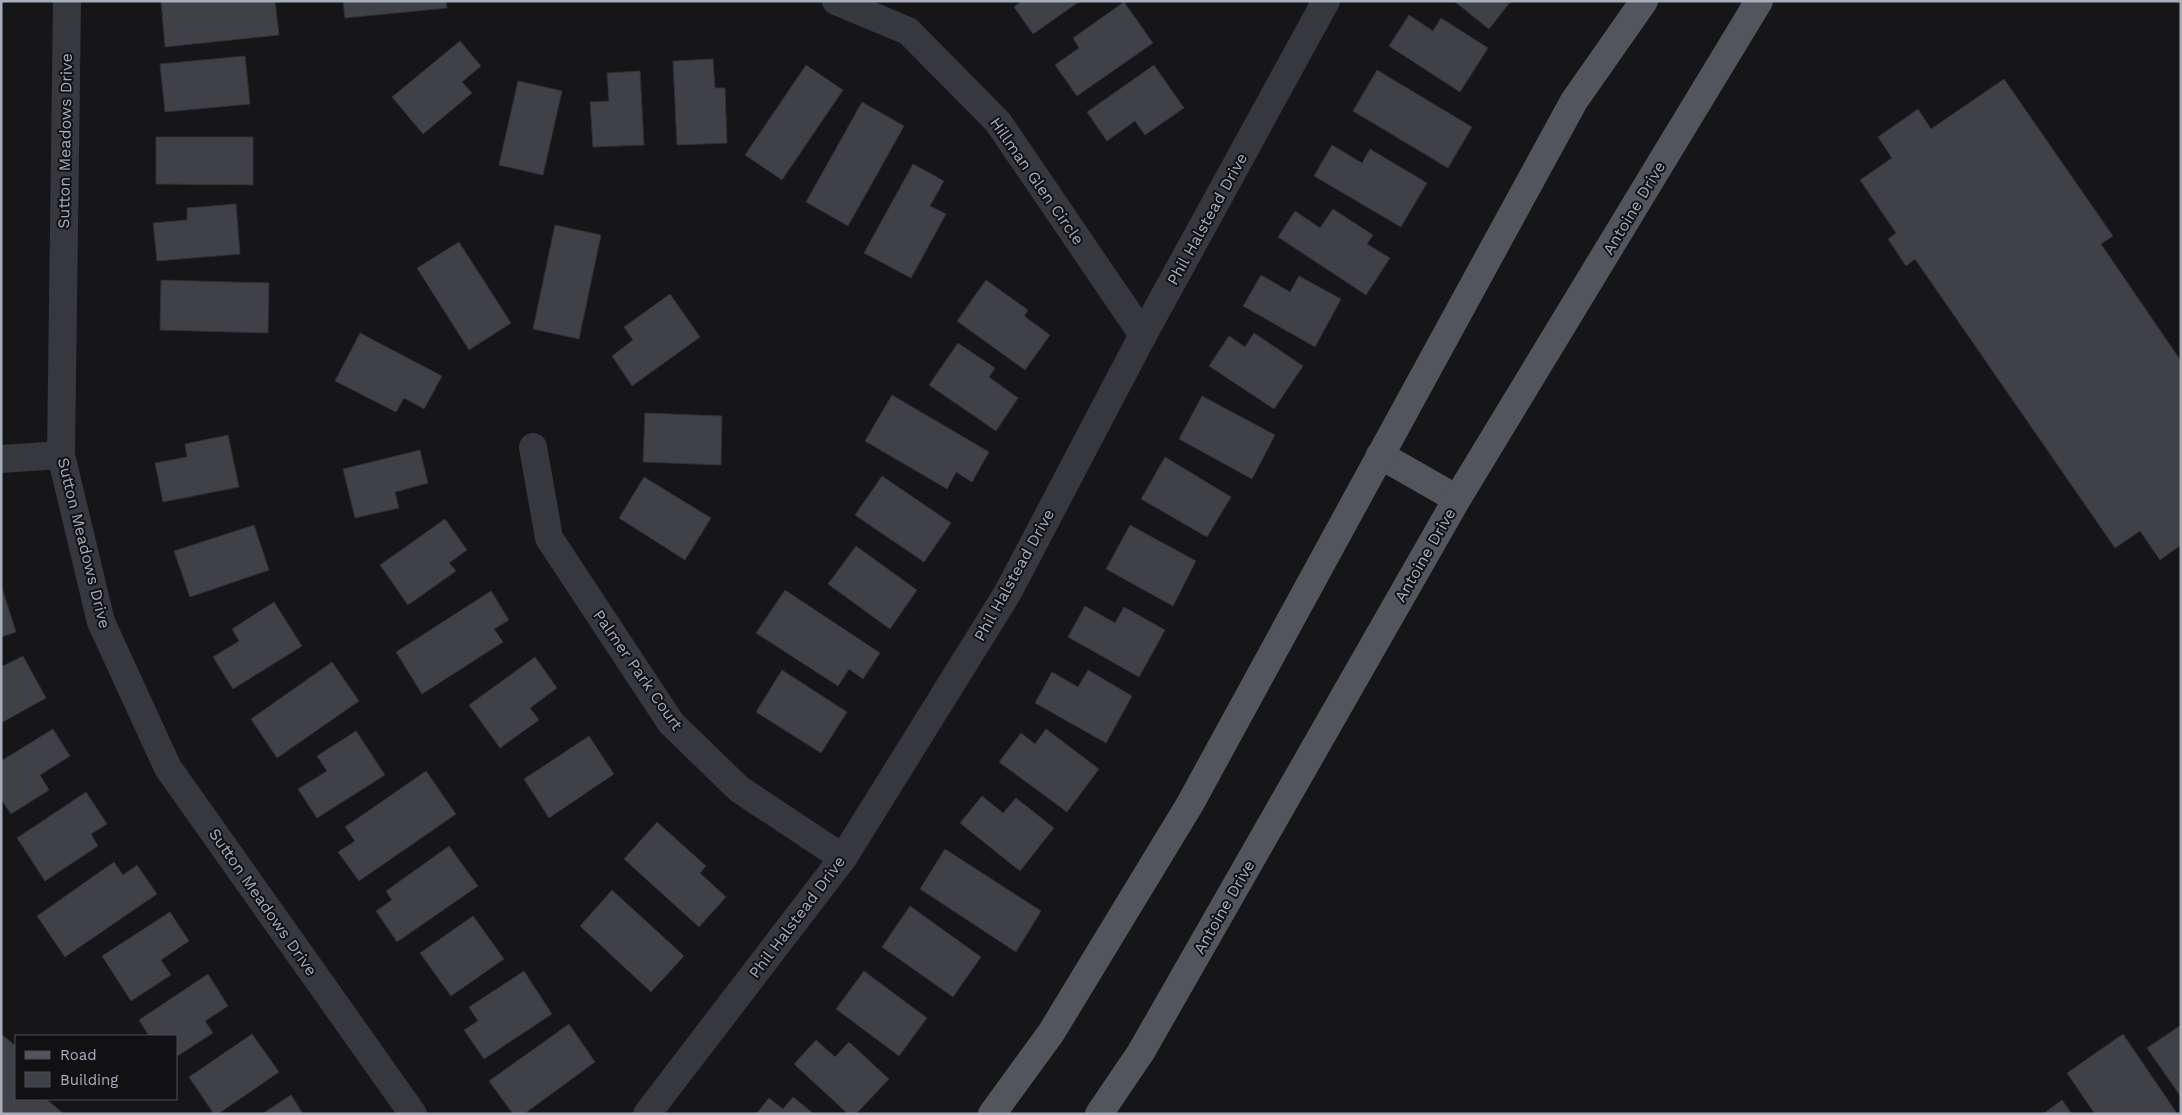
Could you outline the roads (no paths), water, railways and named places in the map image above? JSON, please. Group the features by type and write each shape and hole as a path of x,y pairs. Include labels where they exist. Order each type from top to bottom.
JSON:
{"main road":[{"path":"992,1114 1051,1033 1190,804 1574,101 1644,1"},
{"name":"Antoine Drive","path":"1099,1114 1141,1052 1457,499 1759,1"},
{"path":"1380,455 1457,499"}],"street":[{"name":"Sutton Meadows Drive","path":"67,1 61,455 101,622 168,768 413,1114"},
{"name":"Hillman Glen Circle","path":"836,1 908,31 998,122 1143,335"},
{"name":"Phil Halstead Drive","path":"647,1114 843,858 1006,594 1143,335 1326,1"},
{"name":"Palmer Park Court","path":"533,447 549,538 671,723 739,789 843,858"},
{"path":"1,459 61,455"}]}
